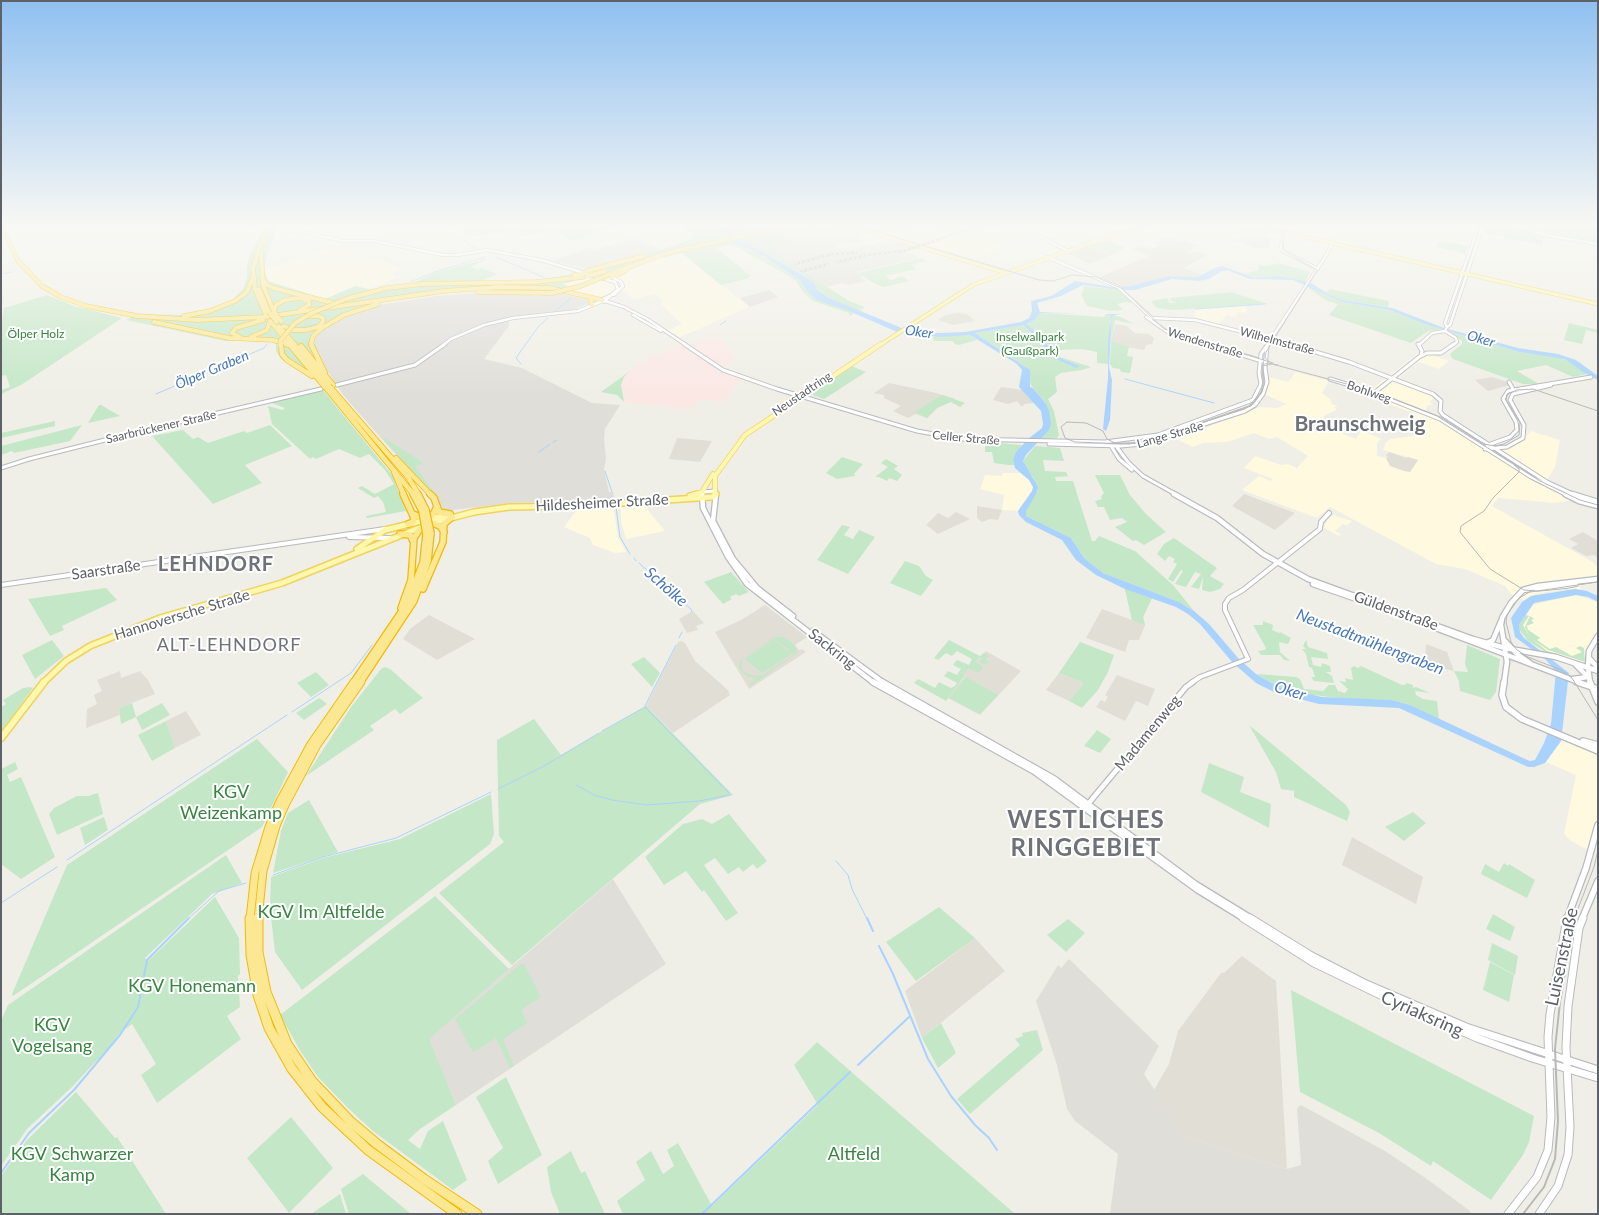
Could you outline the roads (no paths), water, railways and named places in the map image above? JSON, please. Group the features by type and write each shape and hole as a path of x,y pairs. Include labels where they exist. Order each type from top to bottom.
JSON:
{"highway":[{"path":"33,282 38,287 69,303 95,311 229,338 273,340 290,345"},
{"path":"37,282 46,289 90,308 137,316 207,320 279,315 447,291 551,282"},
{"path":"137,316 183,316 216,310 244,296 250,282"},
{"path":"254,282 258,298 330,387 358,426 373,436 434,498 440,513 450,517 444,523 441,547 420,594 317,745 290,792 276,826 263,871 257,929 261,971 272,1008 273,1025 292,1069 322,1107 368,1150 457,1214"},
{"path":"259,282 260,292 269,312 290,345 350,409 424,511"},
{"path":"263,282 269,312"},
{"path":"266,282 270,287 322,302 342,304 370,302"},
{"path":"330,387 287,360 280,348 281,340 295,323 316,311 346,299 380,290 415,284 516,282"},
{"path":"471,292 552,293 592,282"},
{"path":"500,287 550,288 601,301"},
{"path":"122,316 178,321 246,320 314,312 445,292 526,288 564,293 601,301"},
{"path":"154,322 215,323 265,320 471,292 526,288"},
{"path":"269,312 285,300 300,298 310,301 309,305 303,309 279,315"},
{"path":"330,387 311,346 313,336 322,328 344,315 378,304"},
{"path":"276,321 296,331 318,326 324,321 323,318 316,316 299,316"},
{"path":"265,320 242,325 234,329 232,333 242,337 258,335 269,329 276,321"},
{"path":"284,326 325,373"},
{"path":"373,436 414,486 424,511 428,533 428,561 414,601"},
{"path":"392,466 414,520 410,524"},
{"path":"388,634 388,630 400,611 409,585 413,542 416,534 428,523 437,506"},
{"path":"411,513 428,523 440,526 444,534"},
{"path":"428,533 418,582 408,602 299,764 279,803 259,858 252,898 250,931 254,974 264,1014 300,1064 331,1102 377,1144 440,1190 477,1214"},
{"path":"397,535 410,535 413,542"}],"main road":[{"path":"601,301 616,291 618,286 615,282"},
{"path":"601,301 623,288 621,282"},
{"name":"Neustadtring","path":"702,492 742,434 976,282"},
{"path":"1105,282 1123,290 1151,317 1159,319"},
{"path":"1231,413 1258,395 1261,382 1259,360 1263,351 1309,282"},
{"path":"1501,282 1598,304"},
{"name":"Wendenstraße","path":"1123,290 1152,322 1169,333 1259,360"},
{"path":"601,301 611,299 613,303"},
{"name":"Celler Straße","path":"601,301 613,303 647,319 717,366 742,378"},
{"name":"Celler Straße","path":"601,301 664,332 714,366 742,378 907,429 955,440 1113,444"},
{"path":"1152,322 1159,319"},
{"name":"Wilhelmstraße","path":"1159,319 1195,320 1338,358 1438,398 1442,402 1441,413"},
{"path":"1231,413 1252,408 1263,396 1267,381 1265,362 1267,346"},
{"path":"1259,360 1265,362"},
{"name":"Bohlweg","path":"1330,380 1374,393 1440,419 1536,475 1575,496 1594,503"},
{"name":"Celler Straße","path":"799,396 824,404"},
{"name":"Lange Straße","path":"1113,444 1158,435 1222,413 1231,413"},
{"name":"Lange Straße","path":"1113,444 1150,443 1231,413"},
{"name":"Bohlweg","path":"1441,413 1530,477 1576,500 1594,503"},
{"name":"Celler Straße","path":"1042,443 1076,441 1113,444"},
{"name":"Güldenstraße","path":"1113,444 1119,459 1134,471 1216,520 1254,550 1316,586 1448,632"},
{"path":"712,479 716,492"},
{"path":"690,498 702,492 716,492"},
{"path":"701,498 702,492"},
{"path":"690,498 711,498 716,492"},
{"name":"Sackring","path":"716,492 713,521 737,565 762,592 882,682 991,745"},
{"name":"Hildesheimer Straße","path":"512,505 565,505 690,498"},
{"name":"Sackring","path":"701,498 707,517 730,560 747,584 760,596 878,686 991,745"},
{"path":"1594,503 1598,506"},
{"name":"Hannoversche Straße","path":"1,738 49,676 66,661 90,646 160,618 270,588 428,523 512,505"},
{"name":"Hannoversche Straße","path":"339,560 390,528 428,523"},
{"path":"390,528 398,530 397,535"},
{"path":"1485,643 1493,640 1501,621 1515,597 1524,590 1598,579"},
{"path":"1501,621 1508,662 1502,700 1507,708 1522,719 1598,745"},
{"path":"1448,632 1505,648 1534,652 1598,669"},
{"path":"1448,632 1539,669 1598,690"},
{"path":"1598,636 1588,657 1588,677 1598,702"},
{"path":"1503,638 1514,650 1539,669"},
{"path":"1493,650 1508,662"},
{"path":"1506,655 1514,650"},
{"path":"1588,657 1598,669"},
{"path":"1572,661 1588,677"},
{"path":"1569,680 1588,677"},
{"path":"1565,735 1598,750"},
{"path":"991,745 1041,771 1198,890 1258,926"},
{"name":"Luisenstraße","path":"1508,1214 1537,1177 1548,1150 1551,1117 1548,1055 1550,1014 1562,942 1570,908 1588,862 1598,825"},
{"name":"Luisenstraße","path":"1539,1214 1558,1186 1568,1155 1570,1134 1567,1069 1568,1006 1578,936 1598,881"},
{"name":"Cyriaksring","path":"1258,926 1313,957 1396,998 1466,1028 1598,1070"},
{"name":"Cyriaksring","path":"1258,926 1314,963 1395,1002 1478,1038 1598,1078"}],"street":[{"path":"1419,357 1431,353 1442,353 1457,342 1456,338 1446,329 1446,320 1459,282"},
{"path":"1374,393 1419,357 1423,352 1418,344 1432,333 1441,332 1446,329 1451,321 1464,282"},
{"path":"1457,287 1462,288"},
{"name":"Saarbrückener Straße","path":"1,468 29,458 400,370 417,364 451,339 480,326 506,319 574,311 601,301"},
{"path":"1450,306 1456,308"},
{"path":"1446,320 1451,321"},
{"path":"1495,450 1511,446 1523,438 1525,433 1524,425 1510,400 1513,394 1591,377"},
{"path":"1509,382 1513,389"},
{"path":"1487,447 1506,440 1516,432 1516,422 1503,400 1506,392 1524,387 1551,385"},
{"path":"1226,601 1243,590 1320,529 1321,522 1329,513"},
{"name":"Saarstraße","path":"1,585 390,528"},
{"name":"Saarstraße","path":"346,537 353,534"},
{"name":"Saarstraße","path":"330,538 370,539 397,535"},
{"name":"Madamenweg","path":"1086,804 1186,687 1195,680 1219,669 1248,659 1225,609 1226,601"}],"water":[{"name":"Oker","path":"801,282 812,282 817,290 829,298 909,331 939,333 965,332 1021,322 1029,318 1032,311 1031,301 1051,296 1074,282 1113,287 1131,286 1147,282 1163,282 1135,290 1119,290 1083,285 1061,296 1037,303 1040,312 1082,314 1040,313 1035,320 1027,324 1060,358 1079,366 1077,368 1056,359 1024,325 975,333 1030,370 1030,387 1046,404 1049,411 1051,423 1049,430 1026,455 1023,461 1038,487 1026,511 1026,516 1071,538 1084,558 1103,573 1179,602 1194,611 1209,624 1239,659 1256,674 1279,687 1322,697 1392,700 1410,705 1530,761 1535,760 1551,724 1556,671 1546,660 1515,637 1511,618 1522,602 1531,596 1575,589 1587,591 1598,596 1598,602 1588,597 1576,595 1534,603 1519,625 1520,632 1524,638 1569,673 1561,741 1545,763 1528,767 1399,708 1319,704 1276,693 1256,683 1232,662 1200,624 1188,614 1176,607 1125,589 1096,575 1076,560 1062,540 1026,522 1019,515 1018,511 1033,487 1029,480 1015,468 1013,460 1016,452 1042,428 1043,424 1041,411 1019,387 1022,370 1017,364 970,335 941,337 897,332 849,311 817,300 806,290"},
{"name":"Oker","path":"1297,282 1311,283 1328,294 1343,300 1392,308 1444,328 1518,348 1558,354 1576,360 1598,376 1598,380 1565,359 1519,352 1425,324 1390,310 1343,302"},
{"path":"1105,314 1120,314 1112,316 1109,367 1112,380 1110,420 1106,431 1103,429 1111,319 1110,315"}],"waterway":[{"name":"Schölke","path":"556,310 571,298"},
{"path":"1195,309 1265,304"},
{"name":"Ölper Graben","path":"376,307 382,305"},
{"name":"Schölke","path":"521,364 516,358 538,327 548,318"},
{"path":"720,325 726,321"},
{"name":"Ölper Graben","path":"303,328 316,324"},
{"name":"Ölper Graben","path":"156,394 264,348 267,344"},
{"path":"1125,379 1214,403"},
{"name":"Schölke","path":"553,442 557,440"},
{"path":"539,452 550,444"},
{"name":"Schölke","path":"605,471 612,492"},
{"name":"Schölke","path":"616,507 620,537 630,554"},
{"name":"Schölke","path":"639,563 692,610 691,612"},
{"name":"Schölke","path":"679,638 682,632"},
{"path":"292,712 351,673 372,645"},
{"name":"Schölke","path":"645,706 676,645"},
{"path":"602,731 645,707 729,793"},
{"path":"67,860 287,715"},
{"path":"498,789 544,766 599,733"},
{"path":"576,785 594,795 612,800 647,805 699,801 730,795"},
{"path":"273,875 323,857 396,838 491,792"},
{"path":"836,861 848,875 852,889 867,919"},
{"path":"1,903 57,867"},
{"path":"188,919 219,891 246,883"},
{"path":"867,918 873,931"},
{"path":"1,1173 29,1133 74,1090 120,1035 138,1007 147,960 188,919"},
{"path":"879,946 893,974 928,1059 951,1096 975,1125 989,1138 997,1150"},
{"path":"858,1065 909,1017"},
{"path":"702,1214 850,1072"}],"tram line":[{"path":"1107,282 1121,288 1164,329 1273,363"},
{"path":"1270,362 1265,358 1266,352 1310,282"},
{"path":"1138,442 1151,440 1249,406 1261,392 1263,381 1262,365 1268,363 1278,365"},
{"path":"1138,442 1152,440 1251,406 1262,392 1264,385 1263,366 1272,364 1373,391 1437,416 1540,481 1580,500 1598,505"},
{"path":"1484,444 1495,446 1504,444 1519,435 1520,422 1506,400 1507,394 1517,390 1533,389 1598,411"},
{"path":"1067,422 1086,423 1103,431 1107,439 1115,443 1135,443 1129,444 1075,442 1065,438 1061,427 1067,422"},
{"path":"1514,465 1519,469 1519,472 1493,498 1484,511 1461,526 1460,532 1490,569 1524,590 1532,591"},
{"path":"1532,591 1598,582"},
{"path":"1532,591 1519,598 1507,615 1506,622 1511,642 1517,650 1528,657 1561,670 1572,678 1598,720"},
{"path":"1574,919 1594,867 1598,850"},
{"path":"1523,1214 1544,1187 1555,1159 1558,1121 1555,1049 1560,1002 1574,918"}],"district":[{"name":"Braunschweig","path":"1360,424"},
{"name":"LEHNDORF","path":"216,565"},
{"name":"ALT-LEHNDORF","path":"229,645"},
{"name":"WESTLICHES RINGGEBIET","path":"1086,834"}],"park label":[{"name":"Ölper Holz","path":"36,334"},
{"name":"Inselwallpark (Gaußpark)","path":"1030,344"},
{"name":"KGV Weizenkamp","path":"231,802"},
{"name":"KGV Im Altfelde","path":"321,912"},
{"name":"KGV Honemann","path":"192,986"},
{"name":"KGV Vogelsang","path":"52,1035"},
{"name":"Altfeld","path":"854,1154"},
{"name":"KGV Schwarzer Kamp","path":"72,1164"}],"water label":[{"name":"Neustadtmühlengraben","path":"1370,642"}]}
